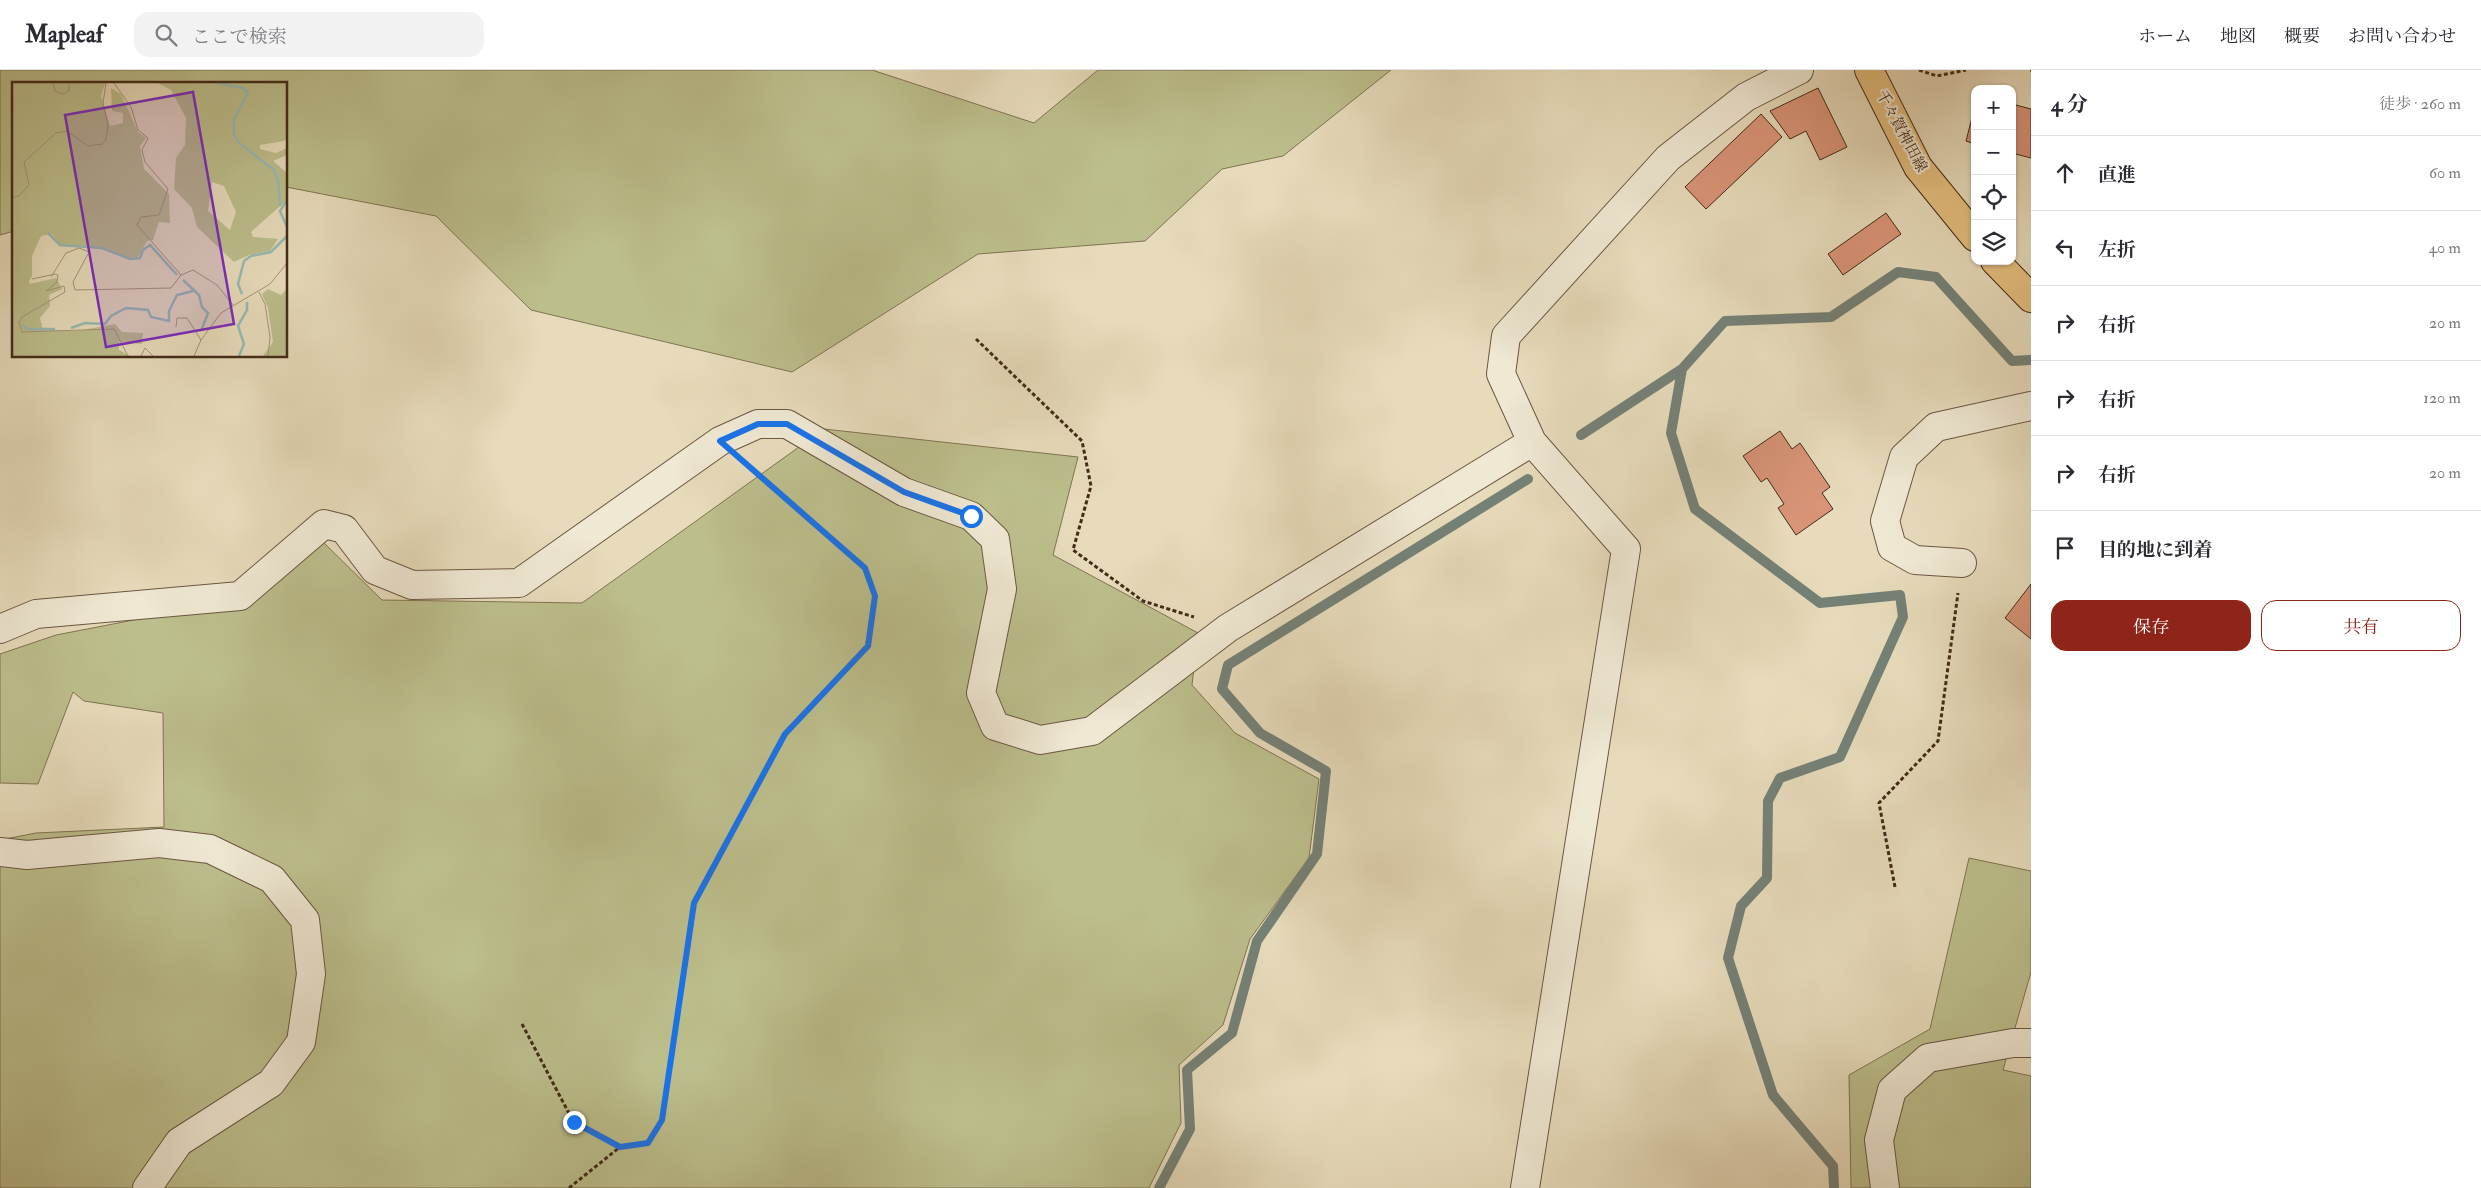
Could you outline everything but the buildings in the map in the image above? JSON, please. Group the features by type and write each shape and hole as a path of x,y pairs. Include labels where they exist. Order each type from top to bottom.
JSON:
{"main road":[{"name":"千々賀神田線","path":"1870,70 1918,167 1971,232"},
{"path":"1999,265 2031,298"}],"street":[{"path":"1526,1188 1626,549 1532,442 1501,374 1506,336 1668,158 1746,97 1799,70"},
{"path":"1962,563 1915,560 1892,547 1885,521 1904,457 1936,427 2031,406"},
{"path":"0,629 36,614 240,596 324,524 344,529 374,570 412,585 519,583 720,441 758,424 787,424 904,492 971,516 995,539 1002,589 981,693 996,726 1040,740 1092,731 1228,628 1532,442"},
{"path":"0,852 27,854 159,843 210,849 272,878 305,920 311,974 301,1042 271,1084 179,1142 147,1188"},
{"path":"1885,1188 1879,1140 1892,1090 1928,1058 2013,1043 2031,1043"}],"path":[{"path":"1919,70 1937,76 1966,70"},
{"path":"976,339 1082,441 1090,486 1073,550 1143,601 1228,628"},
{"path":"569,1188 620,1147 648,1143 662,1120 694,903 785,734 868,646 875,596 865,568 720,441"},
{"path":"1895,887 1879,803 1938,741 1962,563"},
{"path":"522,1024 574,1122 620,1147"}],"green space":[{"path":"0,70 872,70 1034,123 1098,70 1391,70 1283,156 1222,169 1145,241 978,254 792,372 531,310 436,216 288,187 288,82 12,82 12,232 0,235"},
{"path":"824,429 1078,457 1053,555 1198,633 1192,685 1235,733 1319,779 1309,858 1250,939 1223,1025 1179,1065 1181,1123 1149,1188 0,1188 0,840 36,833 164,827 163,713 84,701 73,692 38,784 0,783 0,654 56,635 258,596 322,541 382,600 582,603"},
{"path":"1969,858 2031,871 2031,972 2003,1070 2031,1076 2031,1188 1851,1188 1849,1075 1930,1029"}],"waterway":[{"path":"1581,435 1682,369 1725,321 1831,317 1898,272 1936,277 2012,361 2031,360"},
{"path":"1682,369 1671,433 1695,509 1820,603 1900,595 1903,617 1840,757 1780,778 1768,801 1767,878 1741,906 1728,958 1773,1095 1833,1166 1834,1188"},
{"path":"1159,1188 1190,1129 1187,1070 1232,1033 1257,941 1317,854 1326,771 1260,733 1222,689 1228,665 1528,479"}],"route":[{"path":"574,1122 620,1147 648,1143 662,1120 694,903 785,734 868,646 875,596 865,568 720,441 758,424 787,424 904,492 971,516"}]}
